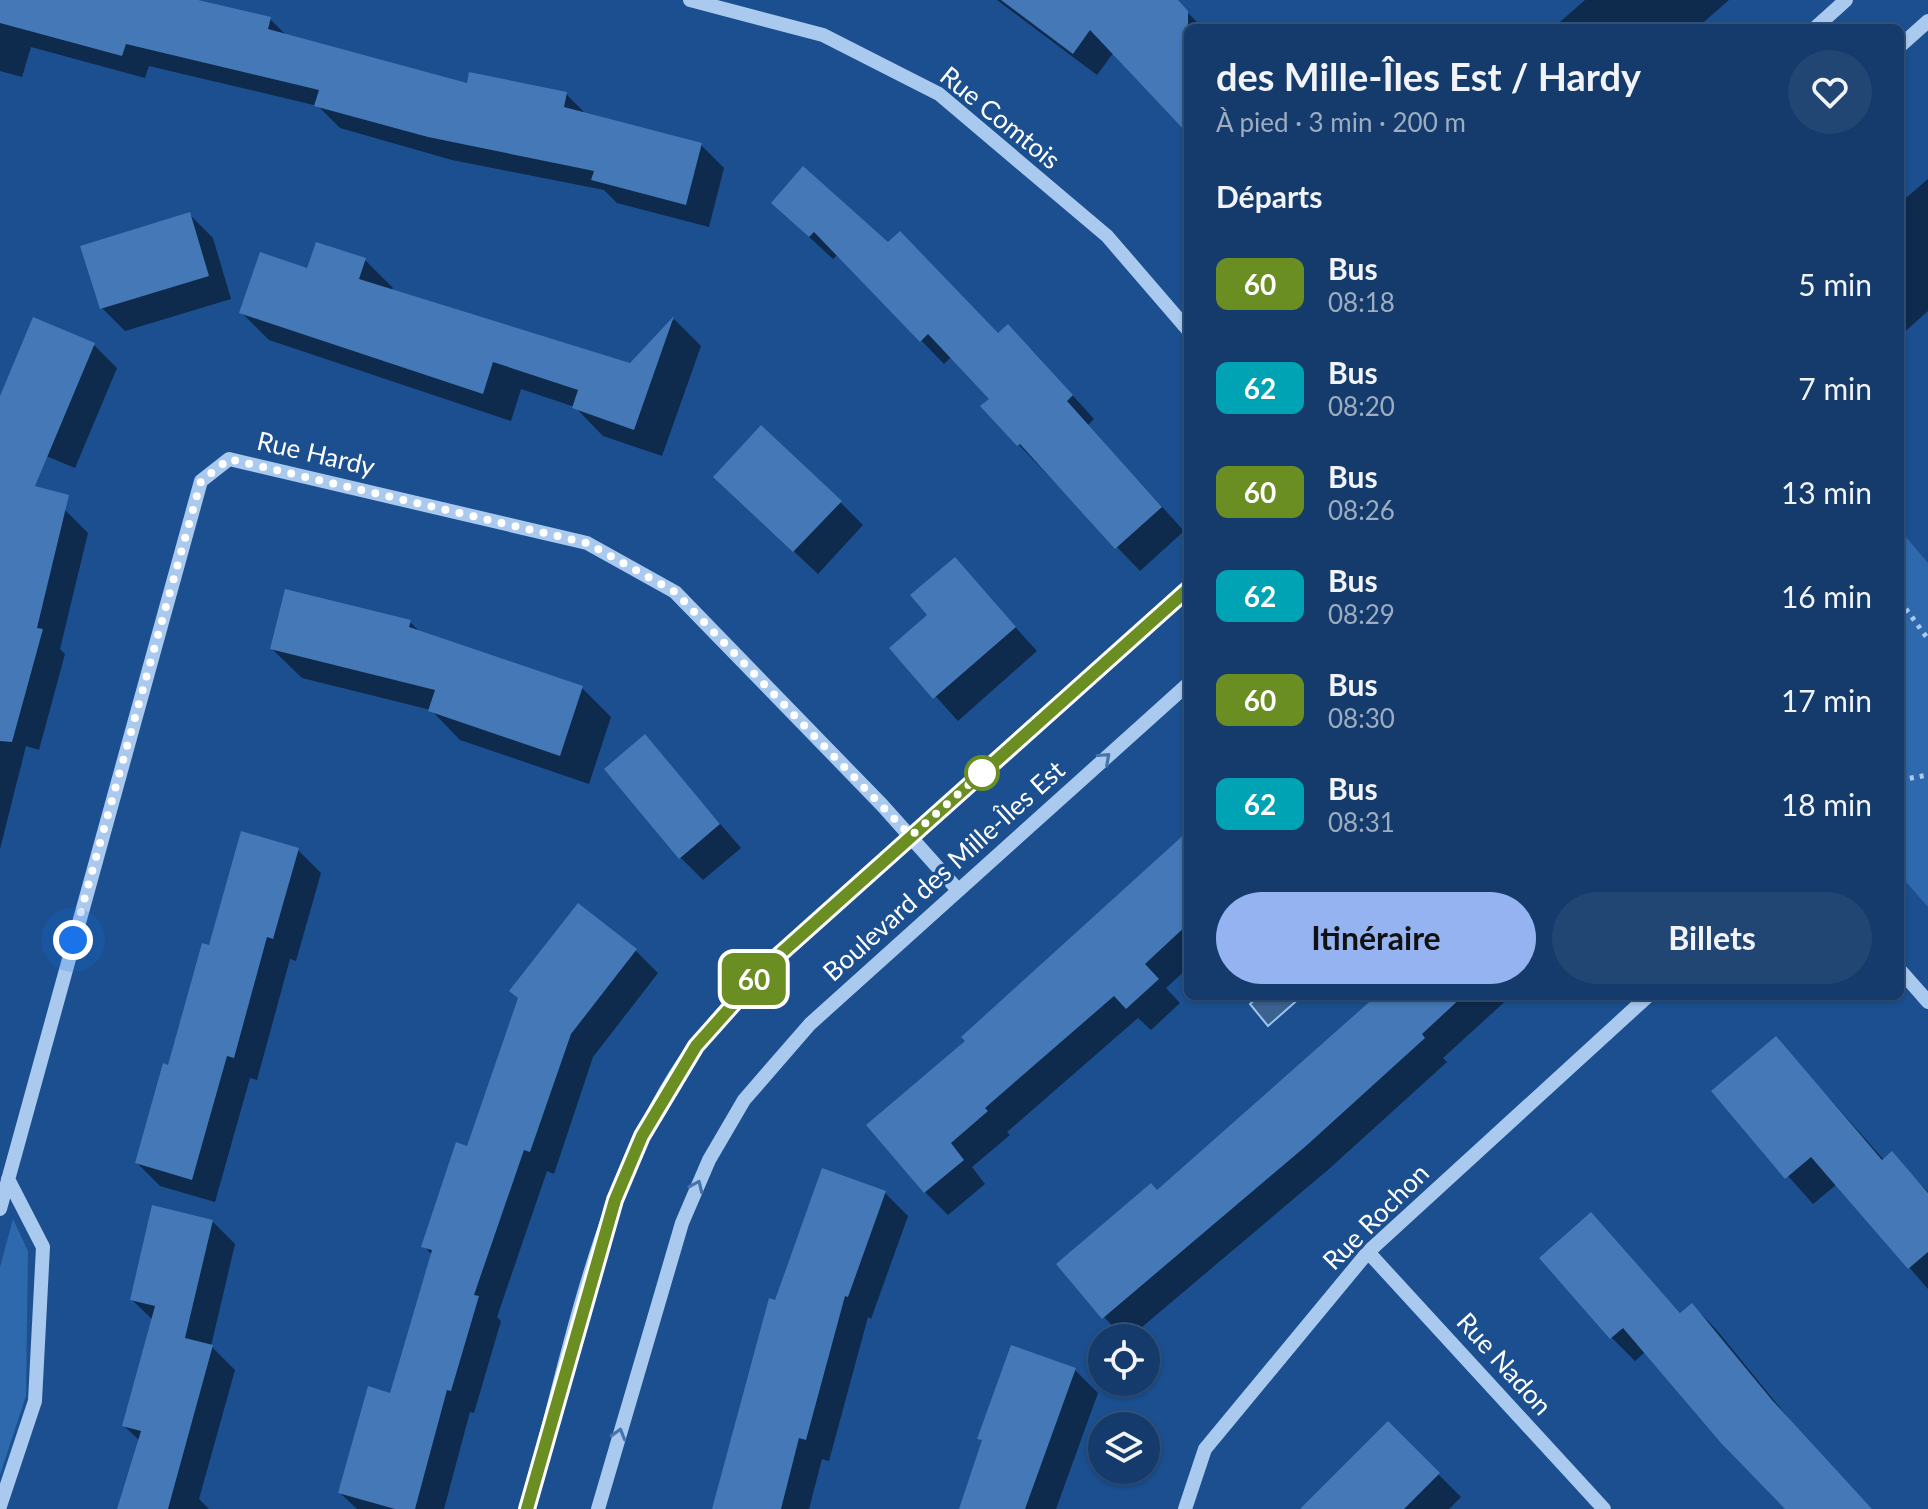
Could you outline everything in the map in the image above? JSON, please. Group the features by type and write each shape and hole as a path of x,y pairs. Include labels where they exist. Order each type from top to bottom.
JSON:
{"street":[{"name":"Rue Comtois","path":"690,0 823,35 939,94 1107,236 1184,325"},
{"path":"1819,24 1846,0"},
{"path":"1904,42 1928,21"},
{"name":"Rue Hardy","path":"0,1209 201,481 229,459 587,543 675,592 911,836 958,890"},
{"name":"Boulevard des Mille-Îles Est","path":"527,1509 615,1200 660,1102 696,1046 741,992 1184,593"},
{"name":"Boulevard des Mille-Îles Est","path":"598,1509 671,1254 694,1192 725,1131 782,1052 1184,688"},
{"path":"1904,975 1928,1002"},
{"name":"Rue Rochon","path":"1185,1509 1205,1449 1368,1252 1644,1000"},
{"path":"0,1506 35,1401 43,1247 8,1179"},
{"name":"Rue Nadon","path":"1368,1252 1604,1509"}],"path":[{"path":"1904,606 1928,639"},
{"path":"1904,779 1928,775"}],"shaded area":[{"path":"1904,535 1928,563 1928,907 1904,880"},
{"path":"1254,1000 1297,1000 1268,1026 1250,1004"},
{"path":"13,1219 28,1251 26,1396 0,1475 0,1267"}],"building":[{"path":"0,0 198,0 271,17 268,29 467,83 469,72 567,92 564,107 702,143 686,205 591,180 594,171 428,137 314,106 319,90 126,44 122,56 0,23"},
{"path":"1001,0 1178,0 1188,11 1188,24 1184,24 1184,130 1090,30 1073,54"},
{"path":"803,166 888,242 900,231 998,333 1008,324 1073,395 1067,401 1162,507 1115,549 1020,444 1017,446 980,406 989,399 928,334 920,342 814,232 809,237 771,203"},
{"path":"190,212 209,276 100,309 80,246"},
{"path":"316,242 366,258 359,279 630,363 674,316 634,430 572,408 578,390 493,362 483,394 239,313 260,252 307,268"},
{"path":"33,317 95,343 35,486 69,495 37,628 43,629 12,742 0,741 0,396"},
{"path":"761,425 842,501 793,552 713,477"},
{"path":"955,557 1016,627 933,699 889,648 927,615 910,595"},
{"path":"285,589 411,620 409,627 583,686 560,756 428,711 435,690 270,649"},
{"path":"645,734 720,824 679,859 604,769"},
{"path":"241,831 299,848 273,939 267,937 234,1058 227,1056 192,1180 135,1163 163,1063 168,1065 202,943 209,945"},
{"path":"1184,835 1184,928 1145,964 1159,979 1126,1009 1114,996 985,1108 988,1111 951,1143 964,1160 924,1193 866,1125 965,1041 961,1037"},
{"path":"578,903 637,949 571,1034 530,1152 524,1150 474,1295 479,1296 451,1391 447,1390 415,1509 395,1509 338,1493 368,1386 390,1393 432,1250 421,1247 456,1142 467,1146 518,998 509,991"},
{"path":"1371,1000 1459,1000 1422,1034 1425,1038 1306,1146 1102,1319 1056,1264 1151,1183 1157,1190"},
{"path":"1776,1036 1882,1160 1892,1151 1928,1193 1928,1252 1908,1269 1811,1157 1785,1179 1711,1091"},
{"path":"822,1168 886,1191 848,1297 845,1296 806,1440 799,1438 781,1509 712,1509 769,1298 775,1300"},
{"path":"152,1205 213,1220 185,1338 213,1345 168,1509 117,1509 141,1431 122,1426 155,1306 130,1300"},
{"path":"1591,1212 1680,1313 1692,1303 1772,1400 1872,1509 1785,1509 1721,1443 1623,1328 1610,1339 1539,1258"},
{"path":"1011,1345 1076,1368 1025,1509 959,1509 982,1440 977,1439"},
{"path":"1388,1421 1440,1473 1404,1509 1300,1509"}],"bus line":[{"name":"60","path":"527,1509 615,1200 642,1136 677,1072 741,992 770,963 1184,593"}],"route":[{"path":"73,940 201,481 229,459 587,543 653,579 675,592 911,836 982,773"}]}
